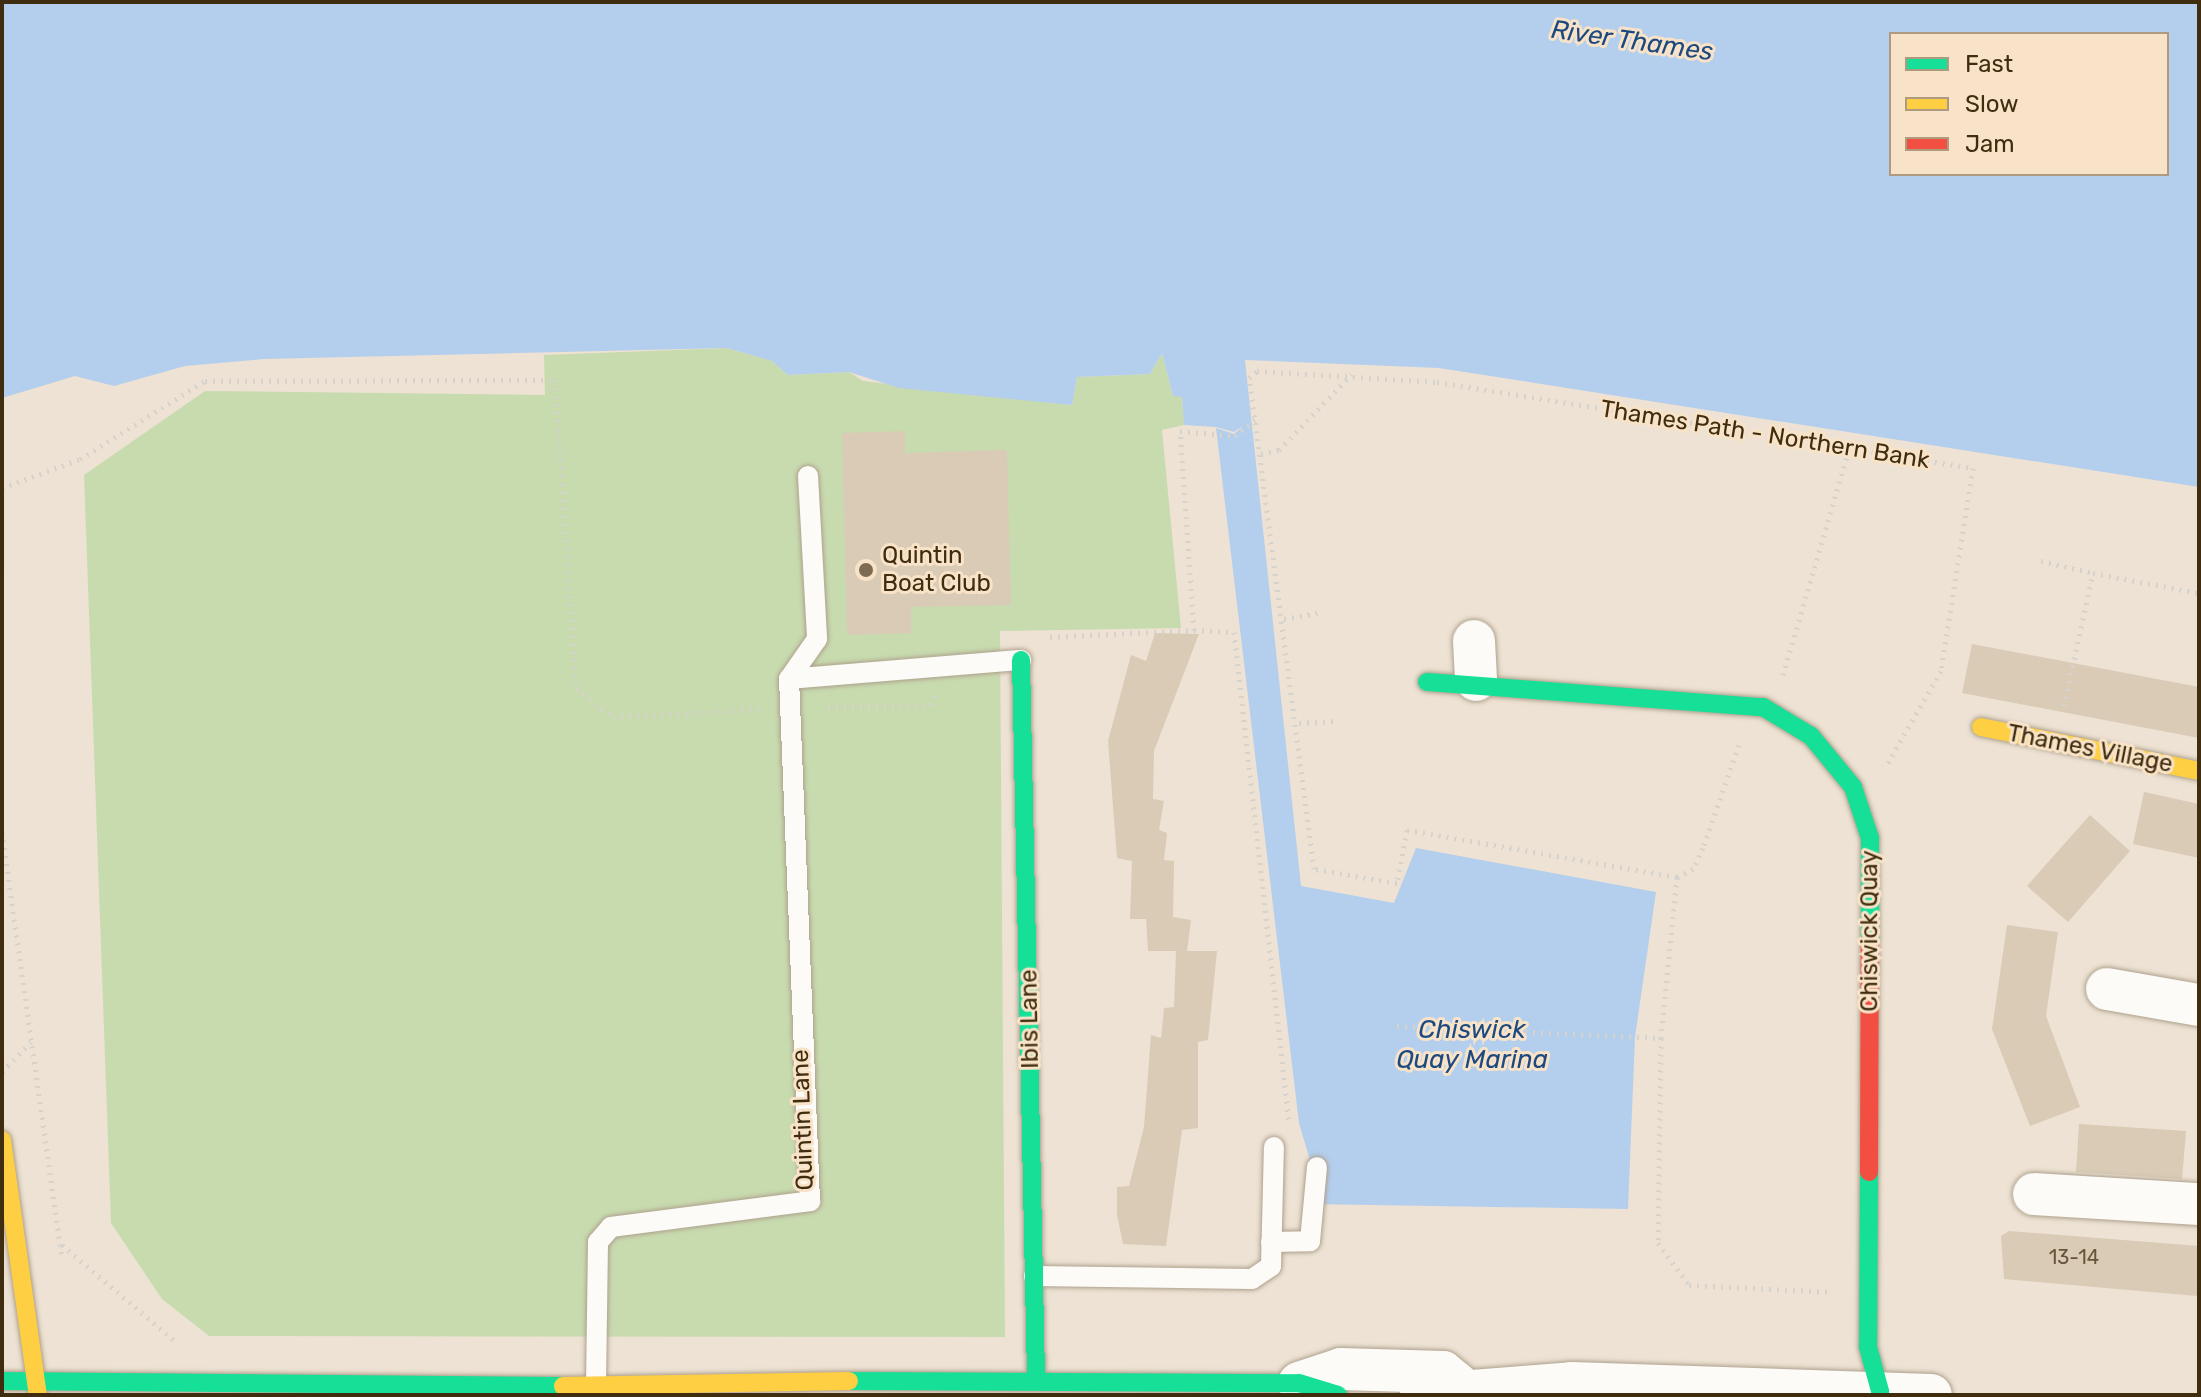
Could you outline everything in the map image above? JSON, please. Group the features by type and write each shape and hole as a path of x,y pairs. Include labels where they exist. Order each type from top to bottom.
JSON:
{"main road":[{"name":"Ibis Lane","path":"1021,660 1036,1378"},
{"name":"Chiswick Quay","path":"1427,682 1475,661 1763,707 1811,736 1853,787 1870,838 1868,1347 1880,1391"},
{"name":"Thames Village","path":"1981,727 2199,771"},
{"path":"2,1140 38,1389"},
{"path":"2,1381 38,1389 809,1388 1036,1378 1319,1389"}],"street":[{"path":"2107,989 2199,1005"},
{"path":"2034,1194 2199,1204"},
{"path":"1319,1389 1341,1369 1443,1372 1462,1387"},
{"path":"1421,1395 1462,1387 1880,1391 1931,1395"}],"lane":[{"path":"789,679 817,639 808,476"},
{"path":"789,679 1021,660"},
{"name":"Quintin Lane","path":"596,1386 598,1242 611,1227 810,1201 789,679"},
{"path":"1034,1276 1252,1279 1271,1266 1274,1147"},
{"path":"1271,1242 1310,1241 1317,1167"}],"path":[{"name":"Thames Path - Northern Bank","path":"1253,420 1249,378 1257,371 1352,374 1973,468 1941,671 1886,767 1853,787"},
{"path":"1261,454 1279,450 1352,374"},
{"path":"2,572 2,488 80,459 205,381 555,380 576,689 613,717 788,707 932,705 942,666"},
{"path":"1194,630 1180,431 1214,430 1235,436 1253,420 1261,454 1299,723 1314,869 1397,883 1407,830 1677,877 1693,869 1745,730 1724,701"},
{"path":"1763,707 1782,678 1849,449"},
{"path":"2041,561 2199,593"},
{"path":"2056,742 2093,573"},
{"path":"1284,619 1319,613"},
{"path":"1021,660 1036,638 1194,630 1234,632 1290,1141 1274,1147"},
{"path":"1299,723 1337,721"},
{"path":"2,832 36,1037 61,1244 187,1351"},
{"path":"1677,877 1661,1038 1658,1243 1689,1285 1868,1294"},
{"path":"1397,1026 1661,1038"},
{"path":"2,1072 36,1037"}],"green space":[{"path":"727,348 772,361 788,375 849,372 863,381 1072,405 1077,377 1150,374 1162,353 1173,396 1182,396 1184,425 1162,430 1181,628 1000,631 1005,1337 209,1336 162,1299 111,1223 84,475 205,391 545,395 544,355"}],"water":[{"path":"2,2 2199,2 2199,487 1439,368 1245,360 1301,886 1394,903 1416,848 1656,892 1635,1037 1628,1209 1309,1204 1309,1157 1299,1123 1216,428 1234,434 1244,425 1234,432 1216,427 1184,425 1182,397 1173,396 1162,353 1150,374 1077,377 1072,405 899,388 849,372 788,375 772,361 727,348 264,359 185,366 114,386 75,376 2,398"}],"building":[{"name":"Quintin Boat Club","path":"905,431 905,453 1007,450 1011,605 911,607 911,633 847,635 842,433"},
{"path":"1155,633 1199,634 1154,751 1153,799 1164,801 1159,830 1167,833 1164,860 1174,861 1173,917 1191,920 1187,951 1217,951 1208,1040 1198,1042 1198,1128 1182,1130 1166,1246 1123,1244 1117,1215 1117,1187 1129,1186 1144,1127 1151,1035 1161,1038 1164,1008 1174,1007 1176,951 1148,951 1146,919 1130,919 1132,861 1117,858 1108,741 1131,655 1146,661"},
{"path":"1972,644 2199,687 2199,738 1962,693"},
{"path":"2144,792 2199,804 2199,858 2133,844"},
{"path":"2090,815 2130,851 2068,922 2027,886"},
{"path":"2007,925 2058,932 2046,1016 2080,1107 2030,1126 1992,1029"},
{"path":"2079,1124 2186,1131 2182,1179 2076,1172"},
{"path":"2009,1231 2199,1246 2197,1296 2004,1279 2001,1236"}],"traffic: fast":[{"path":"1021,660 1036,1378"},
{"path":"1427,682 1763,707 1811,736 1853,787 1870,838 1870,942"},
{"path":"1869,1172 1868,1347 1880,1391"},
{"path":"2,1381 563,1386"},
{"path":"849,1381 1299,1383 1338,1395"}],"traffic: slow":[{"path":"1981,727 2199,771"},
{"path":"2,1140 38,1395"},
{"path":"563,1386 849,1381"}],"traffic: jam":[{"path":"1869,1172 1870,942"}],"place":[{"name":"Quintin Boat Club","path":"866,570"}],"water label":[{"name":"River Thames","path":"1632,41"},
{"name":"Chiswick Quay Marina","path":"1472,1045"}]}
